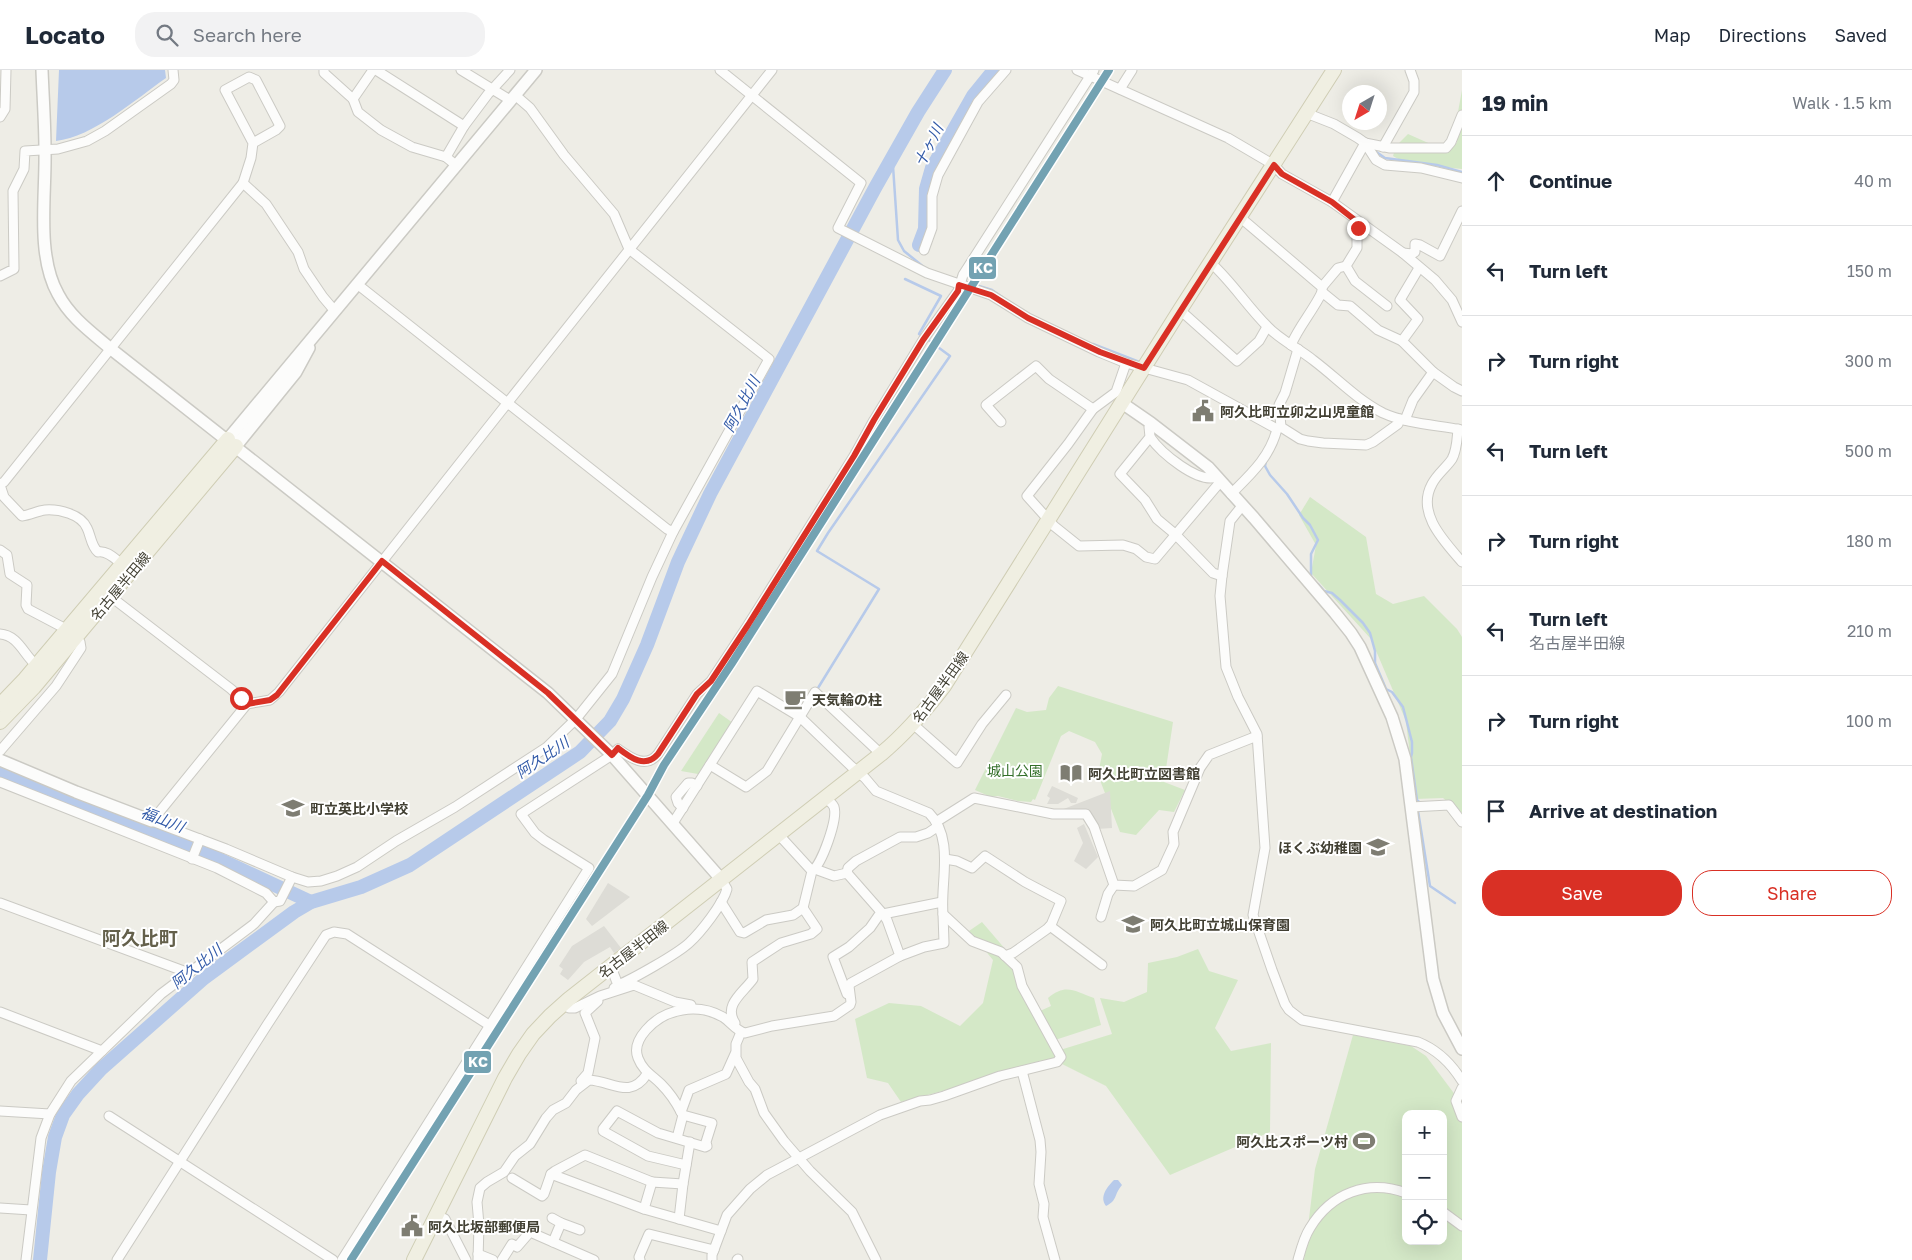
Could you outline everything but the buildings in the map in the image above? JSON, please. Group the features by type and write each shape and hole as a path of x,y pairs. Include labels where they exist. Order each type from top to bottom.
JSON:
{"main road":[{"name":"名古屋半田線","path":"414,1260 506,1078 533,1034 563,1004 881,754 914,724 944,686 1180,310 1334,70"},
{"name":"名古屋半田線","path":"106,593 122,564 232,442"},
{"name":"名古屋半田線","path":"0,722 34,687 71,634 232,442"},
{"name":"名古屋半田線","path":"0,705 36,665 71,634"}],"street":[{"path":"0,117 5,109 3,83 6,70"},
{"path":"42,70 46,150 45,234 50,278 58,295 68,309 80,323 111,349 232,442 548,693 612,755 673,823 721,879 727,889 720,902 688,944 630,980 618,985 590,1006 585,1013 595,1042 588,1073 566,1103 553,1110 546,1118 530,1144 515,1156 504,1172 487,1182 478,1192 478,1257 493,1260"},
{"path":"0,276 14,269 13,191 24,169 25,151 46,150 87,141 105,131 171,84 174,80 174,70"},
{"path":"324,70 324,73 354,99 358,112 394,138 428,153 446,158 456,166"},
{"path":"354,99 374,70 464,126"},
{"path":"0,760 76,792 200,839 291,879 308,882 321,881 357,867 389,845 455,807 547,747 579,722 612,674 652,577 673,532 769,359 629,249 614,214 564,155 530,108 461,70"},
{"path":"446,158 464,126 510,70"},
{"path":"232,442 332,312 536,70"},
{"path":"720,70 861,183 838,228 926,273 991,295 1028,318 1126,363 1188,380 1300,439 1362,446 1373,442 1403,420 1413,400 1434,372"},
{"path":"152,820 247,704 270,700 277,695 507,402 772,70"},
{"path":"924,250 932,228 932,196 938,175 978,102 1006,70"},
{"path":"1076,70 1093,73 1120,89 1228,138 1274,165 1282,174 1332,202 1403,254 1443,288 1452,300 1462,322"},
{"path":"1120,89 1132,70"},
{"path":"1383,147 1414,92 1414,81 1410,70"},
{"path":"342,1260 589,868 535,833 522,814 612,755 618,748 644,763 652,761 658,754 697,694 711,681 748,625 854,456 923,340 958,291 968,267 1093,73"},
{"path":"122,564 107,553 103,551 98,552 94,549 86,525 76,516 47,510 22,516 4,497 0,485 111,349 242,183 251,158 253,143 225,90 249,78 256,80 280,126 253,143"},
{"path":"1306,113 1334,124 1365,143 1383,147 1446,148 1451,142 1462,115"},
{"path":"1365,143 1376,160 1385,165 1421,168 1462,178"},
{"path":"1332,202 1365,143"},
{"path":"242,183 266,204 298,252 304,269 332,312"},
{"path":"1403,254 1415,252 1415,244 1440,256 1462,211"},
{"path":"1240,218 1338,305 1350,306 1378,330 1402,341 1434,372 1462,391"},
{"path":"1232,494 1259,467 1274,442 1279,428 1279,404 1285,393 1297,330 1318,301 1322,289 1338,268 1346,266 1357,248 1360,224"},
{"path":"1211,263 1221,272 1267,327 1319,364 1344,387 1360,398 1384,413 1403,420 1460,429 1452,459 1431,484 1426,504 1438,532 1462,562"},
{"path":"1346,266 1355,281 1387,306"},
{"path":"1402,341 1418,319 1400,300 1419,268"},
{"path":"357,284 673,532"},
{"path":"1180,310 1237,361 1259,341 1267,327"},
{"path":"1126,363 1116,392 1093,409 1027,496 1049,520 1079,546 1123,545 1136,549 1146,557 1155,559 1219,479"},
{"path":"1001,422 986,405 1036,366 1049,379 1093,409"},
{"path":"1122,403 1208,467 1335,613 1360,647 1399,738 1408,774 1435,991 1447,1024 1462,1049"},
{"path":"1151,423 1149,427 1150,437 1166,454 1193,473 1211,479 1219,479"},
{"path":"1150,437 1120,474 1145,500 1157,519 1176,534 1213,573 1222,576"},
{"path":"1242,506 1230,520 1220,596 1226,667 1238,697 1257,732 1265,848 1253,915 1272,970 1288,1009 1302,1020 1423,1044 1442,1056 1462,1082"},
{"path":"0,550 7,555 10,574 27,585 26,605 28,609 71,634 80,642 81,648 56,686 0,751"},
{"path":"106,593 231,689 247,704"},
{"path":"0,634 10,636 36,665"},
{"path":"563,1004 569,1008 575,1008 600,996 634,985 675,1002 702,1007 726,1018 739,1031 748,1033 772,1026 834,1016 850,1005 849,986 854,980 900,956 938,942 944,943 942,902 945,859 941,836 929,813 876,791 859,772 800,717 757,691 673,823"},
{"path":"710,765 746,787 767,771 816,692 881,754"},
{"path":"914,724 956,763 982,724 1006,694"},
{"path":"1114,885 1134,886 1162,870 1174,844 1173,832 1200,768 1209,756 1257,736"},
{"path":"0,782 216,868 254,886 277,902"},
{"path":"720,902 740,932 744,934 766,920 793,915 803,908 814,870 823,853 834,822 834,807 826,798"},
{"path":"779,836 814,870 834,876 847,872 848,868 856,861 900,837 916,837 928,833 936,824 974,798 1053,814 1086,814 1094,827 1114,885"},
{"path":"1411,807 1449,805 1462,822"},
{"path":"192,859 200,839"},
{"path":"945,859 957,861 972,868 986,856 1025,882 1061,901 1050,926 1040,935 1013,953 1005,956"},
{"path":"847,872 887,920 900,956"},
{"path":"26,1260 41,1138 50,1114 71,1080 161,994 254,924 277,902 291,879"},
{"path":"1101,917 1108,894 1114,885"},
{"path":"850,997 840,978 833,957 849,947 870,928 879,915 942,902"},
{"path":"0,903 189,972"},
{"path":"677,1138 689,1090 726,1074 735,1054 739,1031 730,1016 730,1012 739,996 753,979 752,962 781,943 811,934 818,929 803,908"},
{"path":"712,1260 727,1215 767,1175 880,1115 1057,1062 1061,1058 1022,986 1017,967 1005,956 972,941 943,914"},
{"path":"1050,926 1102,965"},
{"path":"117,1260 322,938 329,934 341,932 354,938 489,1025"},
{"path":"611,967 618,985"},
{"path":"686,1165 648,1156 603,1131 603,1129 617,1110 655,1132 707,1146 706,1142 712,1123 682,1114 661,1084 647,1074 638,1059 637,1053 639,1040 647,1029 660,1017 679,1009 712,1012"},
{"path":"0,1012 102,1051"},
{"path":"735,1054 741,1068 755,1089 764,1113 799,1158 831,1193 852,1212 876,1260"},
{"path":"1022,1071 1040,1140 1039,1178 1044,1204 1043,1217 1056,1260"},
{"path":"576,1090 589,1080 625,1088 640,1082 647,1074"},
{"path":"1462,1088 1456,1101 1462,1117"},
{"path":"0,1111 50,1114"},
{"path":"109,1116 333,1260"},
{"path":"679,1219 690,1142"},
{"path":"512,1178 542,1196 554,1171 585,1155 652,1182 683,1184"},
{"path":"551,1174 644,1209 721,1230"},
{"path":"644,1209 652,1182"},
{"path":"1298,1260 1308,1229 1334,1201 1361,1188 1388,1188 1402,1192"},
{"path":"0,1208 31,1210"},
{"path":"437,1215 445,1219 466,1260"},
{"path":"1447,1215 1462,1226"},
{"path":"552,1218 580,1230"},
{"path":"553,1242 561,1223"},
{"path":"502,1260 512,1244 517,1247 530,1232 594,1260"},
{"path":"640,1260 639,1257 649,1234 714,1250"}],"green space":[{"path":"1462,90 1462,169 1405,163 1393,156 1396,146 1408,134 1435,146 1457,143 1458,112"},
{"path":"1310,497 1366,537 1376,594 1393,604 1424,596 1457,629 1462,637 1462,813 1443,798 1415,799 1406,721 1371,639 1311,573 1316,545 1299,515"},
{"name":"城山公園","path":"1058,686 1173,722 1164,782 1185,790 1174,812 1159,810 1136,835 1120,832 1098,775 1102,754 1095,742 1069,731 1061,736 1035,800 1033,799 1031,802 998,796 991,797 975,790 1016,708 1027,712 1046,710 1049,698"},
{"path":"719,713 733,723 698,774 681,771"},
{"path":"982,922 1006,950 1014,972 1040,1011 1051,1006 1048,998 1060,991 1075,991 1094,998 1101,1025 1055,1040 1060,1050 1112,1034 1100,998 1124,1002 1147,992 1148,963 1177,957 1198,949 1209,971 1238,980 1215,1028 1231,1051 1271,1043 1270,1132 1170,1175 1106,1086 1056,1061 901,1102 888,1083 867,1078 855,1019 889,1003 921,1006 960,1026 983,1003 993,960 969,931"},
{"name":"阿久比スポーツ村","path":"1353,1035 1411,1046 1426,1056 1462,1104 1462,1260 1304,1260 1315,1169"}],"shaded area":[{"path":"1052,786 1078,798 1076,803 1071,803 1068,798 1058,804 1047,804 1050,798 1047,796"},
{"path":"1110,791 1112,828 1097,829 1086,810 1061,810"},
{"path":"1084,824 1098,857 1086,869 1074,861 1083,843 1077,828"},
{"path":"608,883 630,897 592,926 586,919"},
{"path":"604,926 621,948 614,953 610,947 584,962 568,980 560,974 563,969 559,966 572,946"}],"water":[{"path":"59,70 165,70 166,78 99,125 70,138 56,141"},
{"path":"1114,1180 1118,1180 1122,1185 1114,1200 1106,1206 1103,1199 1107,1189"}],"waterway":[{"name":"阿久比川","path":"40,1260 49,1172 55,1137 63,1115 78,1094 101,1069 204,978 294,912 311,902 361,887 410,865 580,752 610,721 623,699 647,645 678,562 710,494 875,188 918,112 945,70"},
{"name":"十ヶ川","path":"919,245 925,229 926,189 932,168 973,96 994,70"},
{"path":"1375,151 1385,158 1437,165 1462,172"},
{"path":"890,161 893,166 898,240 904,251 925,268"},
{"path":"905,279 941,296 919,334 922,336"},
{"path":"963,281 992,290 1002,297"},
{"path":"818,688 879,589 817,551 950,356 927,339"},
{"path":"1093,344 1142,363"},
{"path":"1266,461 1265,466 1270,475 1310,525 1318,540 1311,554 1311,576"},
{"path":"1318,584 1324,591 1332,593 1340,600 1363,623 1370,633 1375,651 1375,663 1386,689 1392,692 1403,707 1412,742 1411,757 1417,800 1420,803"},
{"name":"福山川","path":"0,773 210,855 311,902"},
{"path":"1450,801 1458,810"},
{"path":"1418,811 1430,886 1455,903"}],"transit line":[{"name":"KC","path":"351,1260 648,795 664,765 732,663 1109,70"}],"place":[{"name":"阿久比町立卯之山児童館","path":"1203,411"},
{"name":"天気輪の柱","path":"795,699"},
{"name":"阿久比町立図書館","path":"1071,773"},
{"name":"町立英比小学校","path":"293,808"},
{"name":"ほくぶ幼稚園","path":"1378,847"},
{"name":"阿久比町立城山保育園","path":"1133,924"},
{"name":"阿久比スポーツ村","path":"1364,1141"},
{"name":"阿久比坂部郵便局","path":"412,1226"}],"district":[{"name":"阿久比町","path":"140,937"}],"route":[{"path":"241,698 247,704 270,700 277,695 382,561 548,693 612,755 618,748 644,763 652,761 697,694 710,683 748,625 864,440 874,420 923,340 958,291 959,285 991,295 1028,318 1100,352 1144,368 1274,165 1282,174 1332,202 1360,224 1358,228"}]}
